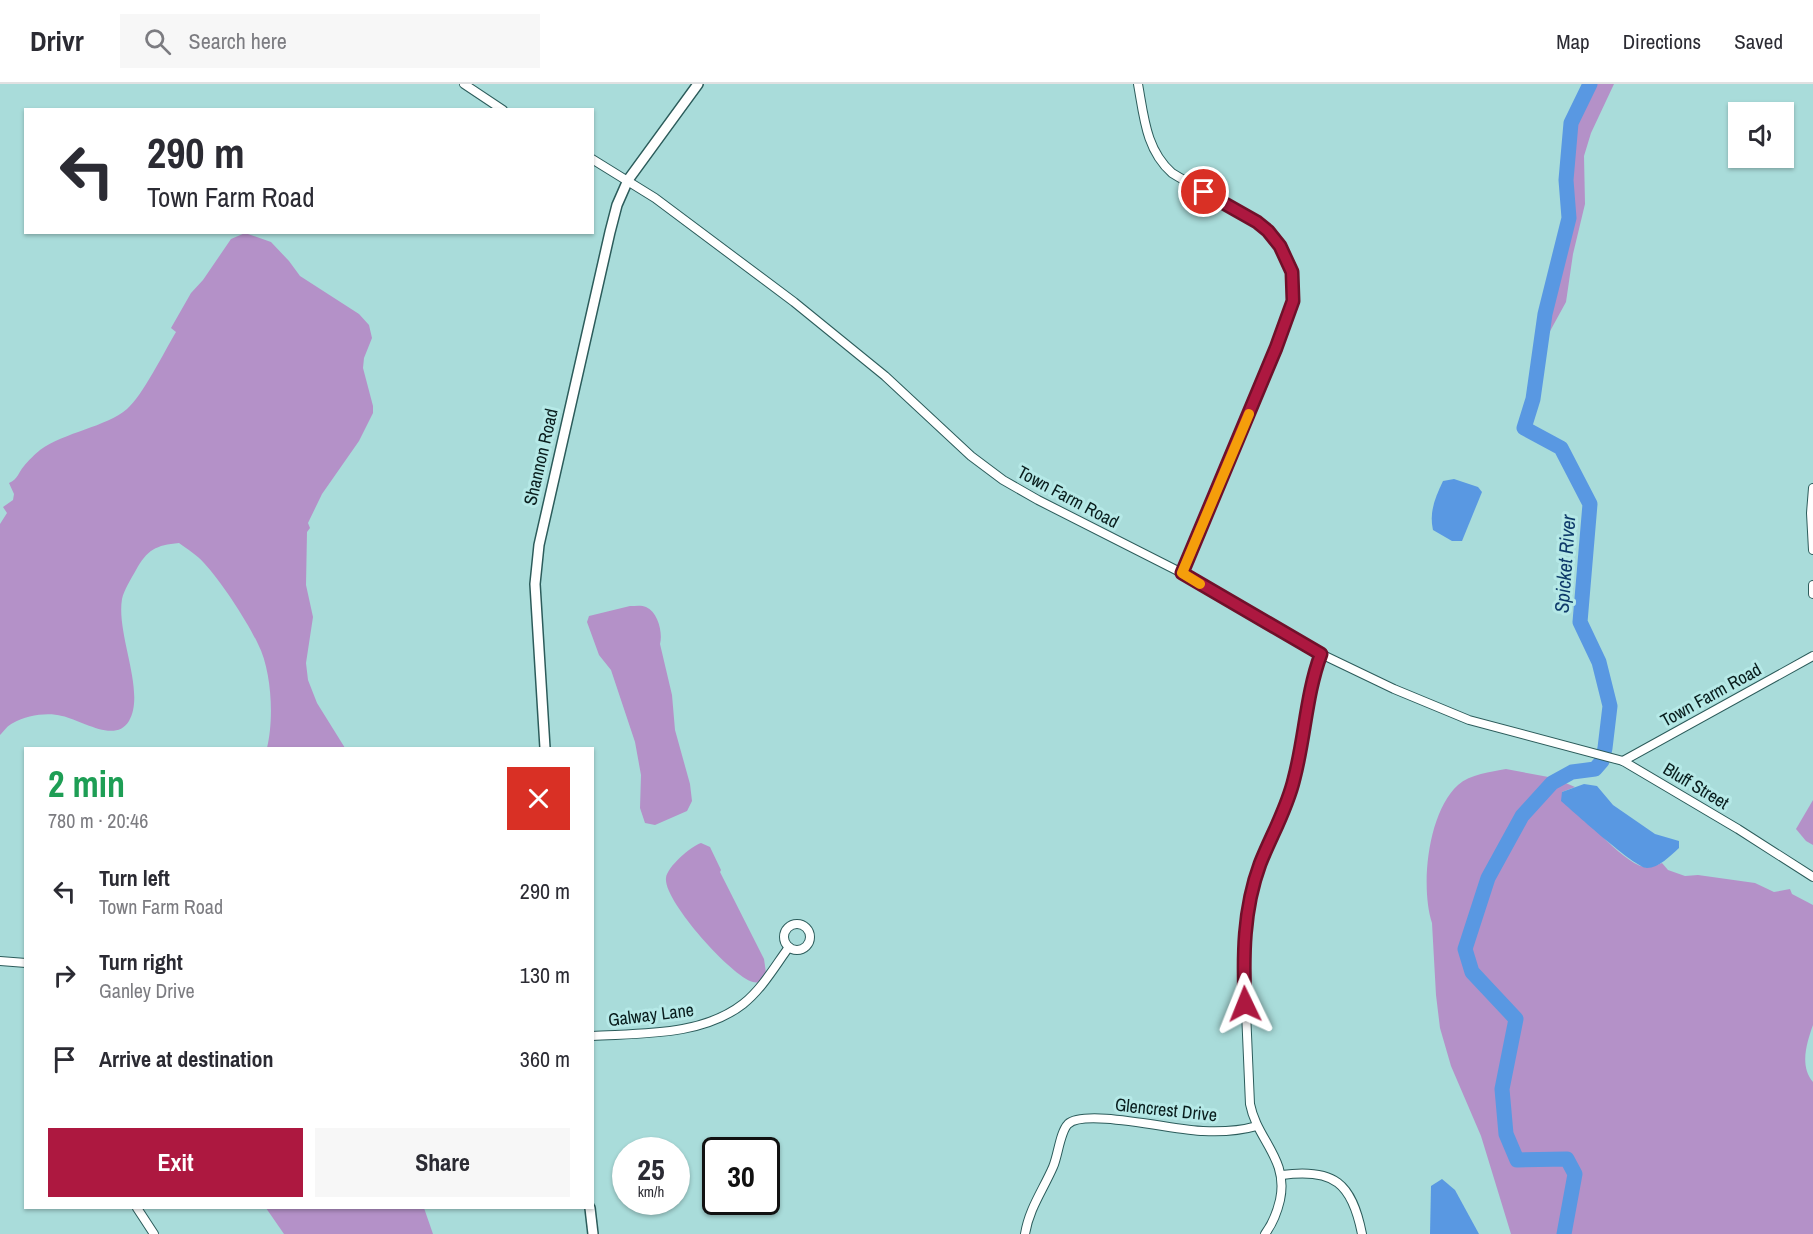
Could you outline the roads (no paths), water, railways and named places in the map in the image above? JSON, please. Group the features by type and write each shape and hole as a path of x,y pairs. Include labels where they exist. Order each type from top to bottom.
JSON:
{"street":[{"path":"464,84 501,108"},
{"name":"Shannon Road","path":"545,747 536,584 538,545 610,232 617,205 628,180 698,84"},
{"path":"1138,84 1150,142 1162,164 1172,173 1244,214 1268,231 1284,254 1292,272 1293,282 1293,301 1288,320 1182,573"},
{"name":"Town Farm Road","path":"594,160 673,211 824,326 892,382 972,456 1003,480 1047,505 1182,573 1321,654 1376,681 1451,713 1554,742"},
{"path":"1813,488 1811,513 1813,550"},
{"path":"1813,585 1813,594"},
{"path":"1265,1234 1276,1215 1282,1190 1282,1175 1251,1111 1244,965 1246,921 1251,893 1260,865 1292,788 1314,677 1321,654"},
{"name":"Town Farm Road","path":"1623,761 1813,656"},
{"name":"Bluff Street","path":"1554,742 1623,761 1738,829 1813,877"},
{"name":"Galway Lane","path":"594,1036 670,1030 717,1019 744,1003 760,986 789,947"},
{"path":"0,961 24,963"},
{"name":"Glencrest Drive","path":"1024,1234 1031,1210 1054,1165 1062,1133 1072,1121 1083,1118 1103,1119 1201,1131 1226,1131 1257,1126"},
{"path":"1282,1175 1314,1173 1337,1183 1355,1205 1362,1234"},
{"path":"138,1209 154,1234"},
{"path":"590,1209 593,1234"}],"water":[{"path":"1454,479 1478,487 1482,492 1462,541 1452,541 1433,530 1432,523 1434,505 1443,481"},
{"path":"1584,784 1597,786 1613,805 1655,834 1679,841 1679,848 1656,866 1647,868 1640,866 1561,801 1562,792"},
{"path":"1442,1179 1455,1190 1479,1234 1430,1234 1431,1186"}],"waterway":[{"name":"Spicket River","path":"1564,1234 1575,1174 1567,1159 1517,1160 1506,1134 1502,1089 1516,1019 1472,972 1465,949 1488,878 1522,816 1552,783 1572,772 1595,769 1602,761 1605,748 1610,706 1599,662 1580,622 1590,504 1561,448 1524,428 1533,399 1545,314 1569,218 1566,180 1571,123 1590,84"}]}
